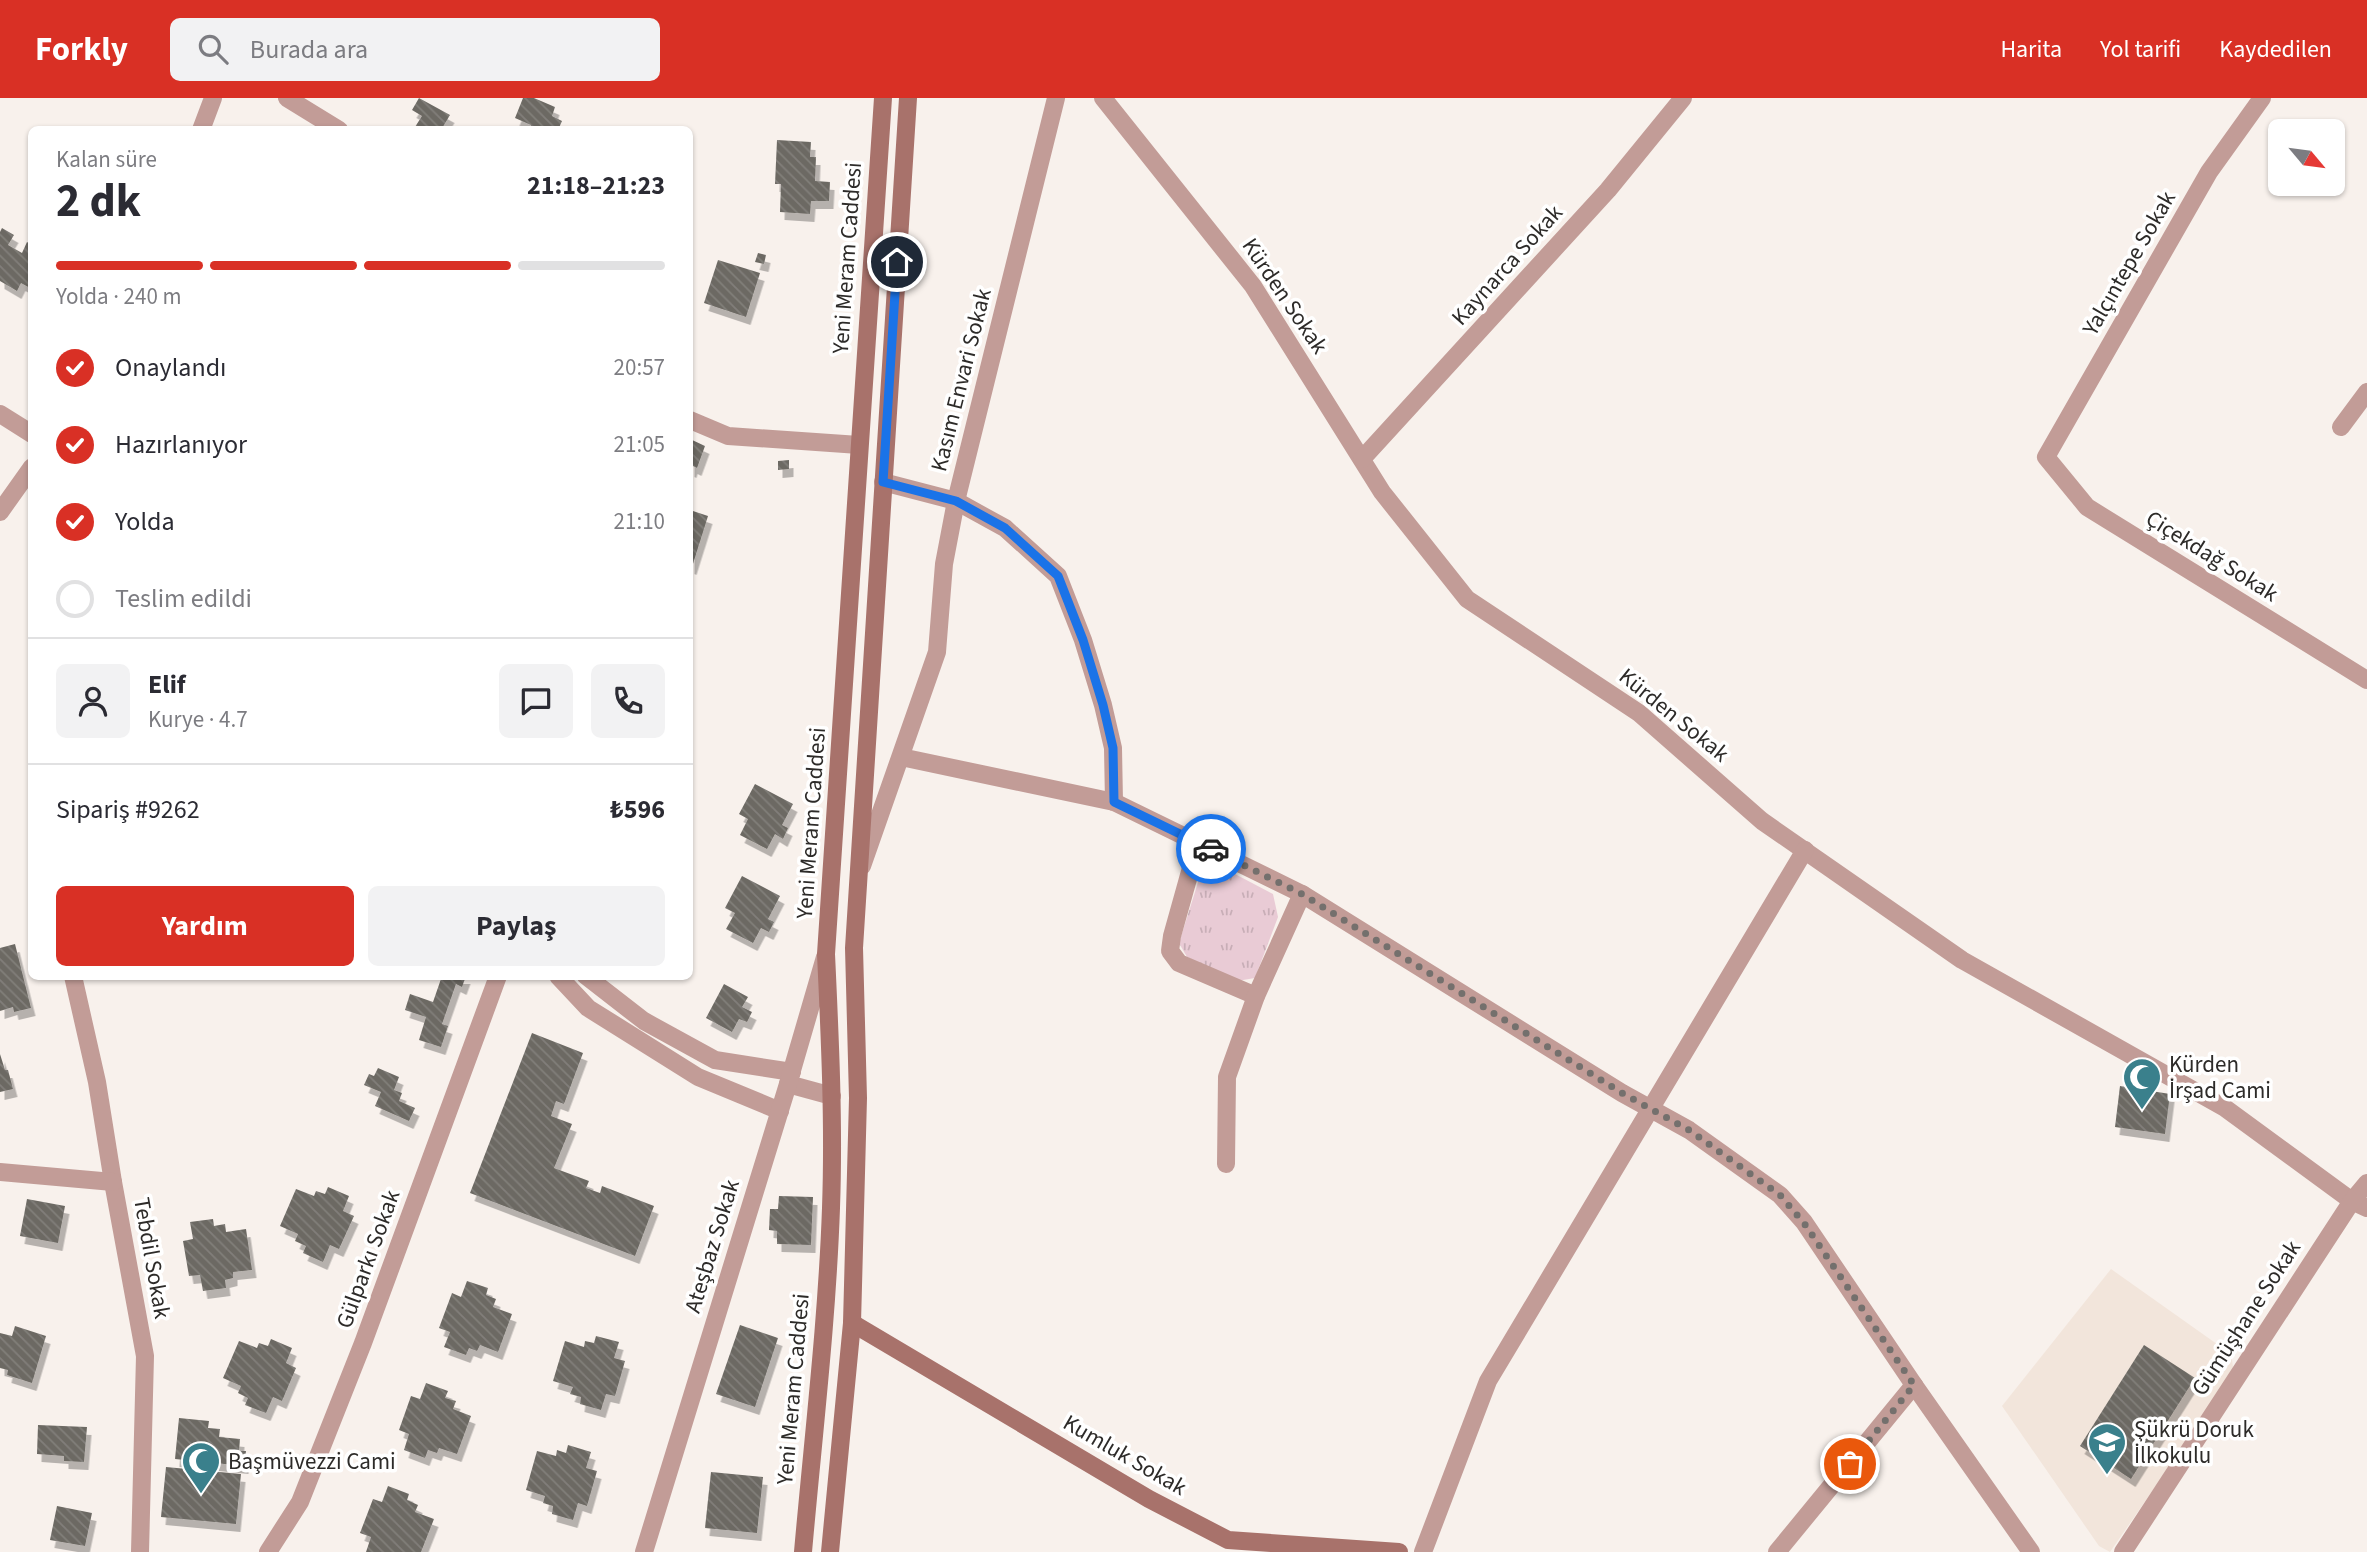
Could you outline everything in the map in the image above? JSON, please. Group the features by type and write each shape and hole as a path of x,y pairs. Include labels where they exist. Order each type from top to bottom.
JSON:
{"main road":[{"name":"Yeni Meram Caddesi","path":"803,1552 825,1311 831,1209 832,1096 826,954 883,98"},
{"path":"830,1552 852,1323 858,1098 854,948 908,98"},
{"name":"Kumluk Sokak","path":"852,1323 1227,1546 1399,1552"}],"street":[{"path":"202,126 213,98"},
{"path":"287,98 332,126"},
{"name":"Kasım Envari Sokak","path":"859,874 937,652 944,564 956,501 1056,98"},
{"name":"Kürden Sokak","path":"1103,98 1253,286 1382,492 1466,599 1639,713 1762,821 1962,960 2225,1108 2360,1205"},
{"name":"Kaynarca Sokak","path":"1362,459 1608,190 1683,98"},
{"name":"Yalçıntepe Sokak","path":"2046,457 2209,172 2262,98"},
{"path":"2342,428 2367,392"},
{"path":"0,414 28,432"},
{"path":"693,421 728,436 859,445"},
{"name":"Çiçekdağ Sokak","path":"2046,457 2087,507 2367,680"},
{"path":"0,512 28,473"},
{"path":"883,482 956,501 1005,528 1058,576 1083,640 1103,705 1113,748 1114,802"},
{"path":"901,757 1114,802 1302,894 1622,1093 1689,1130 1780,1195 1804,1223 2031,1552"},
{"path":"1198,843 1170,951 1179,963 1256,996"},
{"path":"1423,1552 1488,1381 1805,850"},
{"path":"1226,1164 1227,1077 1256,996 1302,894"},
{"name":"Ateşbaz Sokak","path":"644,1552 826,954"},
{"name":"Tebdil Sokak","path":"74,980 97,1082 145,1356 140,1552"},
{"name":"Gülparkı Sokak","path":"268,1552 300,1502 363,1343 497,980"},
{"path":"562,980 588,1008 698,1077 779,1111"},
{"path":"591,980 644,1021 715,1060 790,1078 832,1096"},
{"path":"0,1172 113,1182"},
{"name":"Gümüşhane Sokak","path":"2123,1552 2360,1205 2367,1183"},
{"path":"1777,1552 1914,1385"}],"shaded area":[{"name":"Şükrü Doruk İlkokulu","path":"2111,1269 2231,1354 2234,1373 2110,1552 2099,1546 2002,1406"}],"green space":[{"path":"1216,864 1273,894 1278,917 1255,978 1237,981 1187,957 1179,943 1200,876"}],"building":[{"path":"419,98 450,115 443,126 416,126 422,116 412,110"},
{"path":"523,98 534,98 555,107 552,116 562,121 560,126 531,126 515,118"},
{"path":"777,140 811,142 810,157 816,157 815,181 830,182 829,201 811,201 810,214 780,212 781,184 775,184"},
{"path":"2,228 14,235 8,245 22,253 28,243 28,287 21,283 17,291 0,281"},
{"path":"758,253 766,255 764,264 755,262"},
{"path":"718,260 760,273 746,317 704,303"},
{"path":"693,440 705,446 697,468 693,466"},
{"path":"789,460 789,469 778,470 778,461"},
{"path":"693,511 708,516 693,564"},
{"path":"755,784 793,804 782,825 788,828 783,839 775,834 767,849 740,835 748,819 739,814"},
{"path":"742,876 780,896 768,919 774,922 769,932 761,928 753,943 726,929 735,913 725,908"},
{"path":"15,944 31,1008 14,1012 13,1007 0,1011 0,948"},
{"path":"441,980 465,980 462,987 456,984 442,1024 448,1026 441,1047 419,1040 426,1017 405,1010 410,994 433,1002"},
{"path":"724,984 748,997 742,1007 752,1012 747,1022 739,1019 732,1032 706,1018"},
{"path":"532,1033 583,1053 564,1104 556,1101 551,1116 572,1124 554,1168 589,1181 586,1188 600,1193 602,1186 654,1206 635,1256 470,1193"},
{"path":"0,1054 13,1089 0,1092"},
{"path":"378,1068 399,1077 394,1090 402,1093 399,1101 415,1108 409,1121 375,1106 381,1092 364,1085 369,1074 374,1076"},
{"name":"Kürden İrşad Cami","path":"2120,1086 2170,1094 2165,1134 2115,1127"},
{"path":"328,1187 349,1196 343,1211 354,1216 339,1249 330,1245 323,1262 303,1253 306,1246 295,1241 298,1234 280,1226 296,1189 314,1196 316,1191 325,1194"},
{"path":"779,1196 813,1197 811,1245 777,1244 777,1231 769,1230 770,1209 778,1209"},
{"path":"27,1199 65,1206 58,1243 20,1236"},
{"path":"213,1219 214,1226 225,1224 226,1232 246,1229 252,1270 233,1272 233,1278 225,1280 226,1288 203,1291 200,1275 189,1276 183,1241 193,1239 190,1222"},
{"path":"467,1281 488,1288 486,1295 496,1299 493,1307 512,1314 498,1352 480,1345 477,1351 469,1348 466,1355 444,1347 450,1332 439,1328 452,1293 461,1297"},
{"path":"740,1325 778,1338 755,1407 716,1394"},
{"path":"15,1326 46,1336 32,1383 7,1375 8,1370 0,1368 0,1333 12,1336"},
{"path":"596,1336 619,1342 614,1358 625,1361 615,1396 606,1394 601,1410 580,1404 581,1397 570,1394 573,1387 553,1381 565,1341 584,1347 585,1341 594,1343"},
{"path":"271,1339 292,1348 286,1363 296,1368 282,1401 273,1397 266,1413 245,1405 248,1398 238,1393 241,1386 223,1378 239,1341 257,1348 259,1343 268,1346"},
{"path":"2144,1345 2195,1378 2131,1479 2080,1446"},
{"path":"426,1383 448,1391 445,1398 456,1401 453,1409 471,1416 457,1454 439,1448 437,1453 428,1450 425,1458 404,1450 409,1434 399,1430 411,1396 420,1399"},
{"path":"179,1418 209,1421 208,1428 220,1429 219,1437 240,1439 239,1451 246,1451 244,1466 175,1459"},
{"path":"38,1425 87,1427 84,1462 64,1461 64,1456 37,1454"},
{"path":"568,1445 591,1452 586,1468 597,1471 587,1506 578,1503 573,1520 552,1514 553,1506 543,1503 545,1496 526,1490 537,1451 556,1456 557,1450 566,1453"},
{"name":"Başmüvezzi Cami","path":"166,1467 241,1474 236,1524 161,1517"},
{"path":"711,1472 763,1477 757,1533 705,1528"},
{"path":"388,1486 409,1494 407,1500 418,1505 415,1512 434,1519 421,1552 366,1552 371,1537 360,1533 373,1499 382,1502"},
{"path":"57,1506 92,1513 85,1546 50,1540"}],"way so far":[{"path":"1211,849 1302,894 1622,1093 1689,1130 1780,1195 1804,1223 1914,1385 1850,1464"}],"place":[{"name":"Kürden İrşad Cami","path":"2142,1111"},
{"name":"Şükrü Doruk İlkokulu","path":"2107,1476"},
{"name":"Başmüvezzi Cami","path":"201,1495"}],"route":[{"path":"897,262 883,482 956,501 1005,528 1058,576 1083,640 1103,705 1113,748 1114,802 1211,849"}]}
